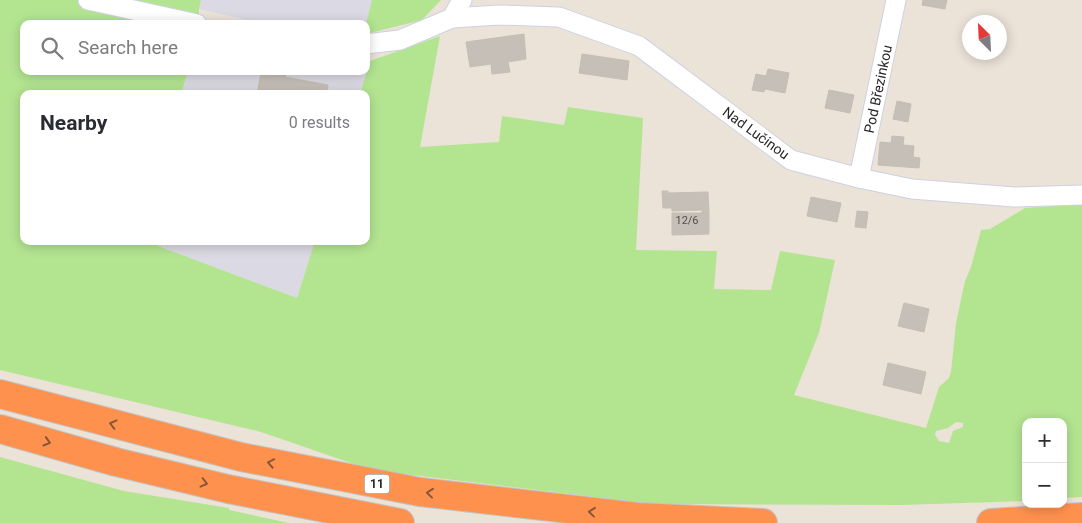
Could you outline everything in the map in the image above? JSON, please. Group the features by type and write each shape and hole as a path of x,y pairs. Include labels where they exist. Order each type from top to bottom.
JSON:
{"highway":[{"name":"11","path":"0,394 241,457 420,492 638,517 763,523"},
{"path":"0,428 116,462 228,489 400,523"},
{"path":"991,523 1082,517"}],"street":[{"path":"88,0 179,20"},
{"path":"452,18 462,0"},
{"name":"Pod Březinkou","path":"859,178 896,0"},
{"name":"Nad Lučinou","path":"370,44 400,40 452,18 499,15 559,17 639,46 791,160 859,178 912,188 1004,196 1082,195"}],"shaded area":[{"path":"201,0 372,0 367,20 247,20 199,9"},
{"path":"187,75 366,75 361,90 182,90"},
{"path":"158,245 314,245 297,298"}],"green space":[{"path":"0,0 201,0 199,20 20,20 20,75 187,75 182,90 20,90 20,245 158,245 297,298 314,245 370,245 370,90 361,90 366,75 370,75 370,61 440,36 420,147 499,142 502,116 564,125 568,107 643,118 636,250 717,251 714,289 771,290 780,251 835,260 819,333 794,395 926,428 939,387 949,378 951,372 956,323 965,281 971,267 981,230 990,229 1025,208 1082,204 1082,497 1067,498 1067,418 1022,418 1022,501 901,505 653,504 371,470 261,432 0,370","holes":["956,422 963,423 963,427 953,431 949,443 939,441 935,435 936,431 948,428"]},
{"path":"372,0 441,0 422,20 370,33 370,20 367,20"},
{"path":"0,457 124,491 229,508 229,510 289,523 0,523"}],"building":[{"path":"923,0 947,0 945,9 922,5"},
{"path":"524,34 526,59 508,62 510,72 492,74 491,64 470,67 466,42"},
{"path":"582,54 629,61 627,80 579,73"},
{"path":"768,69 789,73 785,93 765,89 764,92 752,90 756,74 766,76"},
{"path":"261,75 286,75 285,77 328,85 327,90 258,90"},
{"path":"829,90 854,95 850,113 825,108"},
{"path":"897,101 911,104 908,122 893,119"},
{"path":"892,136 904,137 903,145 914,146 913,157 920,158 919,168 878,165 880,142 891,143"},
{"path":"662,191 668,191 668,193 708,192 709,213 702,213 702,210 672,211 672,208 663,208"},
{"path":"811,197 841,203 837,222 807,216"},
{"path":"857,211 868,212 866,228 855,227"},
{"path":"672,213 709,213 709,234 672,235"},
{"path":"904,303 929,309 924,332 898,326"},
{"path":"888,363 926,372 921,394 883,385"}]}
